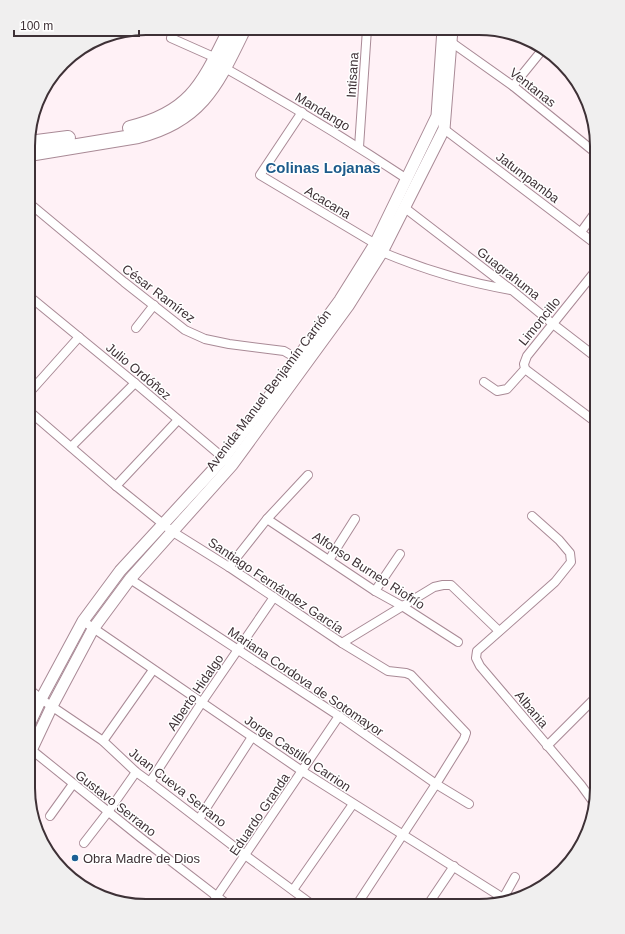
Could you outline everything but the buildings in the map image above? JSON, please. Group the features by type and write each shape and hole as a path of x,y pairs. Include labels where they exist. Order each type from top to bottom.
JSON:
{"highway":[{"path":"35,153 128,138 152,132 168,126 188,114 208,94 221,63 229,35"},
{"path":"35,142 120,130 146,124 163,116 182,105 190,98 221,63 239,35"}],"main road":[{"name":"Avenida Manuel Benjamín Carrión","path":"35,712 83,621 120,571 224,458 296,358 380,248 407,179 437,116 443,35"},
{"name":"Avenida Manuel Benjamín Carrión","path":"35,739 94,629 130,579 232,466 348,306 380,248 405,208 444,129 452,35"}],"street":[{"name":"Mandango","path":"172,35 171,38 221,63 359,147 407,179"},
{"name":"Intisana","path":"359,147 367,35"},
{"name":"Ventanas","path":"451,42 513,86 590,148"},
{"path":"513,86 539,53"},
{"name":"Acacana","path":"302,112 260,175 380,248 413,265 479,285 513,291"},
{"name":"Jatumpamba","path":"444,129 590,240"},
{"name":"César Ramírez","path":"35,208 185,330 205,339 229,344 284,351 296,358"},
{"name":"Guagrahuma","path":"405,208 590,353"},
{"path":"580,232 590,219"},
{"name":"Limoncillo","path":"484,382 497,391 507,389 525,369 524,364 527,356 590,277"},
{"name":"Julio Ordóñez","path":"35,301 232,466"},
{"path":"136,328 154,306"},
{"path":"35,386 79,337"},
{"path":"525,369 590,418"},
{"path":"71,447 134,383"},
{"name":"Santiago Fernández García","path":"35,416 116,486 173,532 388,671 411,675 466,733 464,739 436,784"},
{"path":"116,486 178,420"},
{"path":"229,567 267,518 308,475"},
{"name":"Albania","path":"532,516 559,540 570,553 571,562 555,582 477,652 476,658 480,666 590,798"},
{"name":"Alfonso Burneo Riofrío","path":"267,518 375,591 402,606 458,642"},
{"path":"329,560 355,519"},
{"path":"375,591 400,554"},
{"name":"Mariana Cordova de Sotomayor","path":"130,579 339,716 436,784 469,804"},
{"path":"342,642 434,587 442,585 450,585 499,631"},
{"name":"Alberto Hidalgo","path":"150,782 202,702 274,597"},
{"name":"Jorge Castillo Carrion","path":"83,621 302,771 454,866 498,897"},
{"path":"103,741 153,670"},
{"name":"Juan Cueva Serrano","path":"35,694 103,741 136,772 305,899"},
{"path":"547,746 590,703"},
{"name":"Eduardo Granda","path":"217,897 339,716"},
{"path":"199,819 252,737"},
{"name":"Gustavo Serrano","path":"35,756 220,899"},
{"path":"84,843 136,772"},
{"path":"50,816 73,784"},
{"path":"361,899 436,784"},
{"path":"293,890 353,804"},
{"path":"432,899 454,866"},
{"path":"504,896 514,877"}],"place":[{"name":"Obra Madre de Dios","path":"75,858"}],"district":[{"name":"Colinas Lojanas","path":"323,168"}]}
